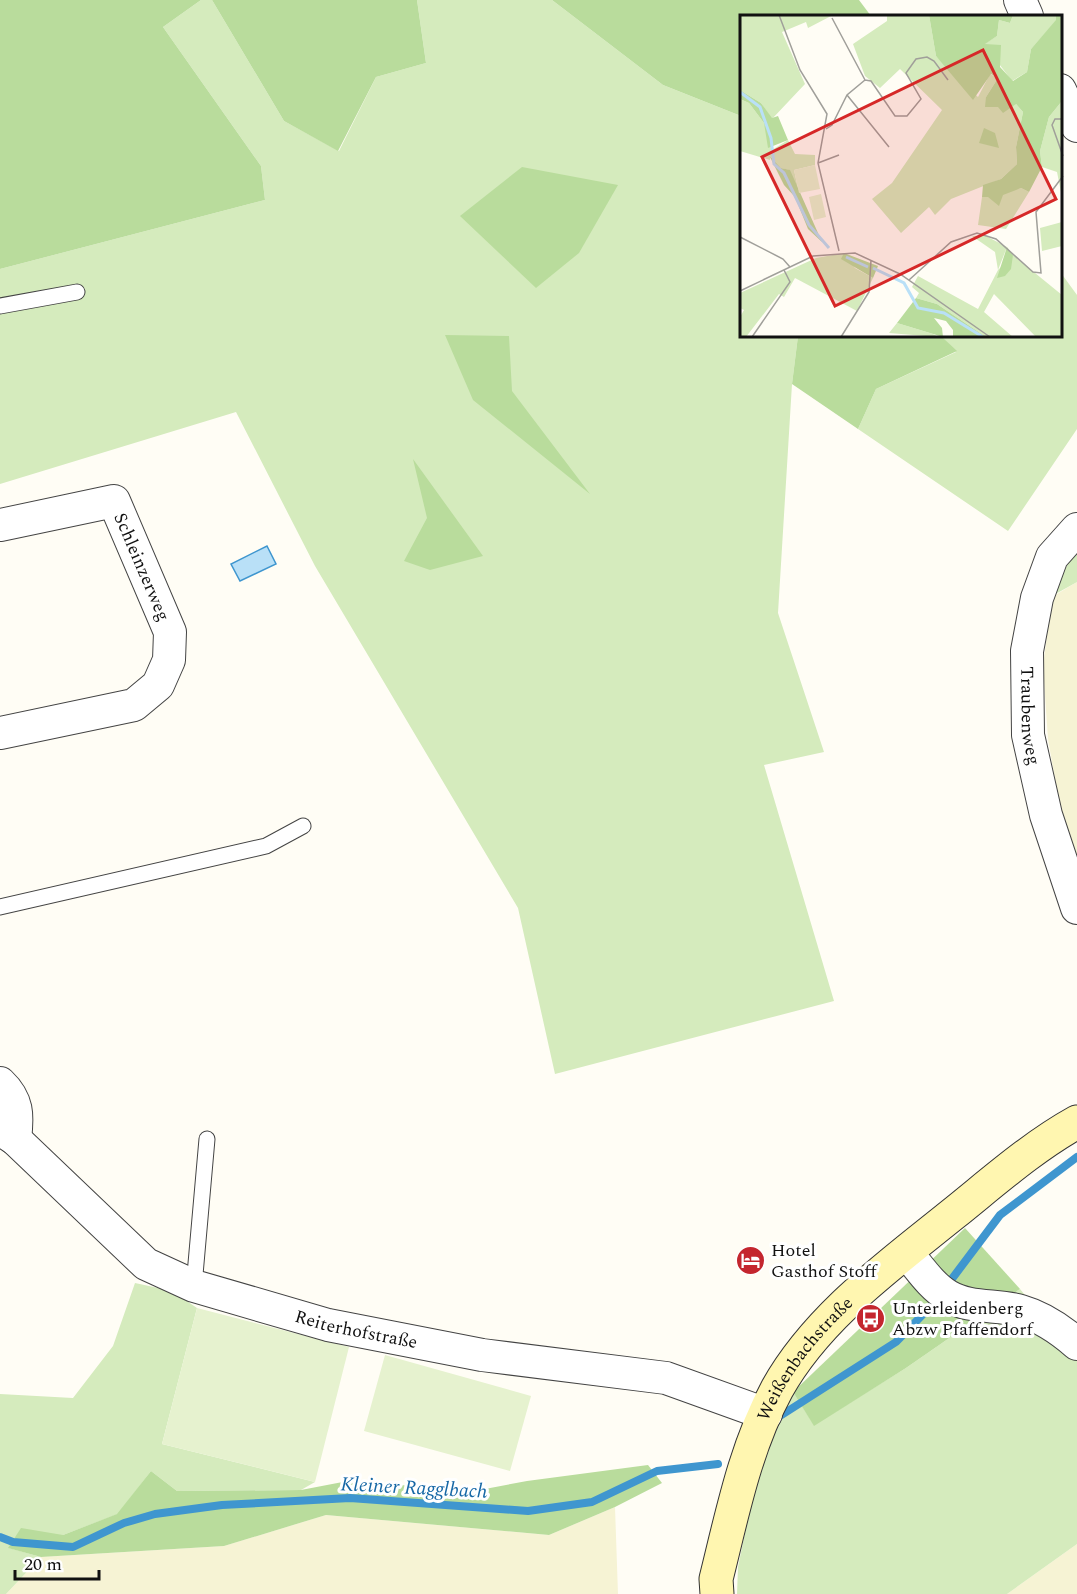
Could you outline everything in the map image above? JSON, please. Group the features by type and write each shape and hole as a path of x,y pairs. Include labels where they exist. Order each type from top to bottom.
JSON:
{"main road":[{"name":"Weißenbachstraße","path":"717,1594 717,1579 741,1474 777,1389 822,1327 859,1290 1022,1158 1077,1122"}],"street":[{"path":"1020,0 1027,15"},
{"path":"1062,94 1077,126"},
{"name":"Schleinzerweg","path":"0,525 114,501 170,632 169,660 158,685 134,705 0,733"},
{"name":"Traubenweg","path":"1077,529 1052,557 1037,598 1027,651 1028,735 1046,815 1077,908"},
{"path":"0,1083 12,1094 18,1114 8,1134"},
{"name":"Reiterhofstraße","path":"8,1134 146,1264 194,1286 328,1325 482,1355 666,1378 766,1414"},
{"path":"906,1252 940,1290 968,1304 1021,1311 1058,1327 1077,1344"}],"lane":[{"path":"0,306 77,292"},
{"path":"0,907 266,846 303,826"},
{"path":"194,1286 207,1139"}],"shaded area":[{"path":"1077,582 1077,864 1063,825 1048,739 1043,666 1052,597"},
{"path":"615,1507 618,1594 6,1594 41,1557 224,1546 326,1515 549,1535"},
{"path":"1077,1544 1077,1594 1007,1594"}],"green space":[{"path":"0,0 201,0 163,27 261,166 265,200 0,269"},
{"path":"201,0 212,0 284,121 339,151 376,77 426,63 417,0 552,0 663,85 740,116 740,338 798,338 792,384 778,613 824,752 764,765 834,1001 555,1074 518,908 315,566 236,412 0,484 0,269 265,200 261,166 163,27"},
{"path":"212,0 417,0 426,63 376,77 338,151 284,121"},
{"path":"552,0 859,0 870,15 740,15 740,116 663,85"},
{"path":"522,167 618,185 579,253 536,288 460,216"},
{"path":"1062,274 1077,295 1077,429 1008,531 858,429 876,389 956,352 943,338 1062,338"},
{"path":"445,335 509,336 512,391 590,494 473,400"},
{"path":"798,338 943,338 957,351 876,389 858,429 792,384"},
{"path":"413,459 483,556 430,570 404,561 427,518"},
{"path":"1077,545 1077,582 1052,596"},
{"path":"965,1228 1020,1289 906,1368 814,1426 793,1392"},
{"path":"135,1283 172,1291 197,1308 162,1444 315,1482 301,1490 177,1491 151,1471 118,1514 63,1535 9,1548 41,1557 6,1594 0,1594 0,1394 73,1398 113,1346"},
{"path":"1020,1289 1077,1358 1077,1544 1007,1594 737,1594 738,1567 760,1459 793,1392 814,1425 906,1368"},
{"path":"197,1308 349,1347 315,1482 162,1444"},
{"path":"385,1355 531,1396 510,1471 364,1431"},
{"path":"648,1465 662,1483 615,1507 549,1535 326,1515 224,1546 41,1557 8,1548 21,1528 63,1535 117,1514 151,1471 177,1491 301,1490 353,1480 469,1492 527,1481"}],"water":[{"path":"267,546 276,564 240,581 231,564"}],"waterway":[{"name":"Kleiner Ragglbach","path":"780,1416 896,1342 933,1304 1000,1215 1077,1157"},
{"name":"Kleiner Ragglbach","path":"0,1537 13,1542 73,1547 124,1523 155,1514 222,1505 350,1498 528,1511 592,1502 657,1471 718,1464"}],"place":[{"name":"Hotel Gasthof Stoff","path":"750,1260"},
{"name":"Unterleidenberg Abzw Pfaffendorf","path":"871,1318"}]}
